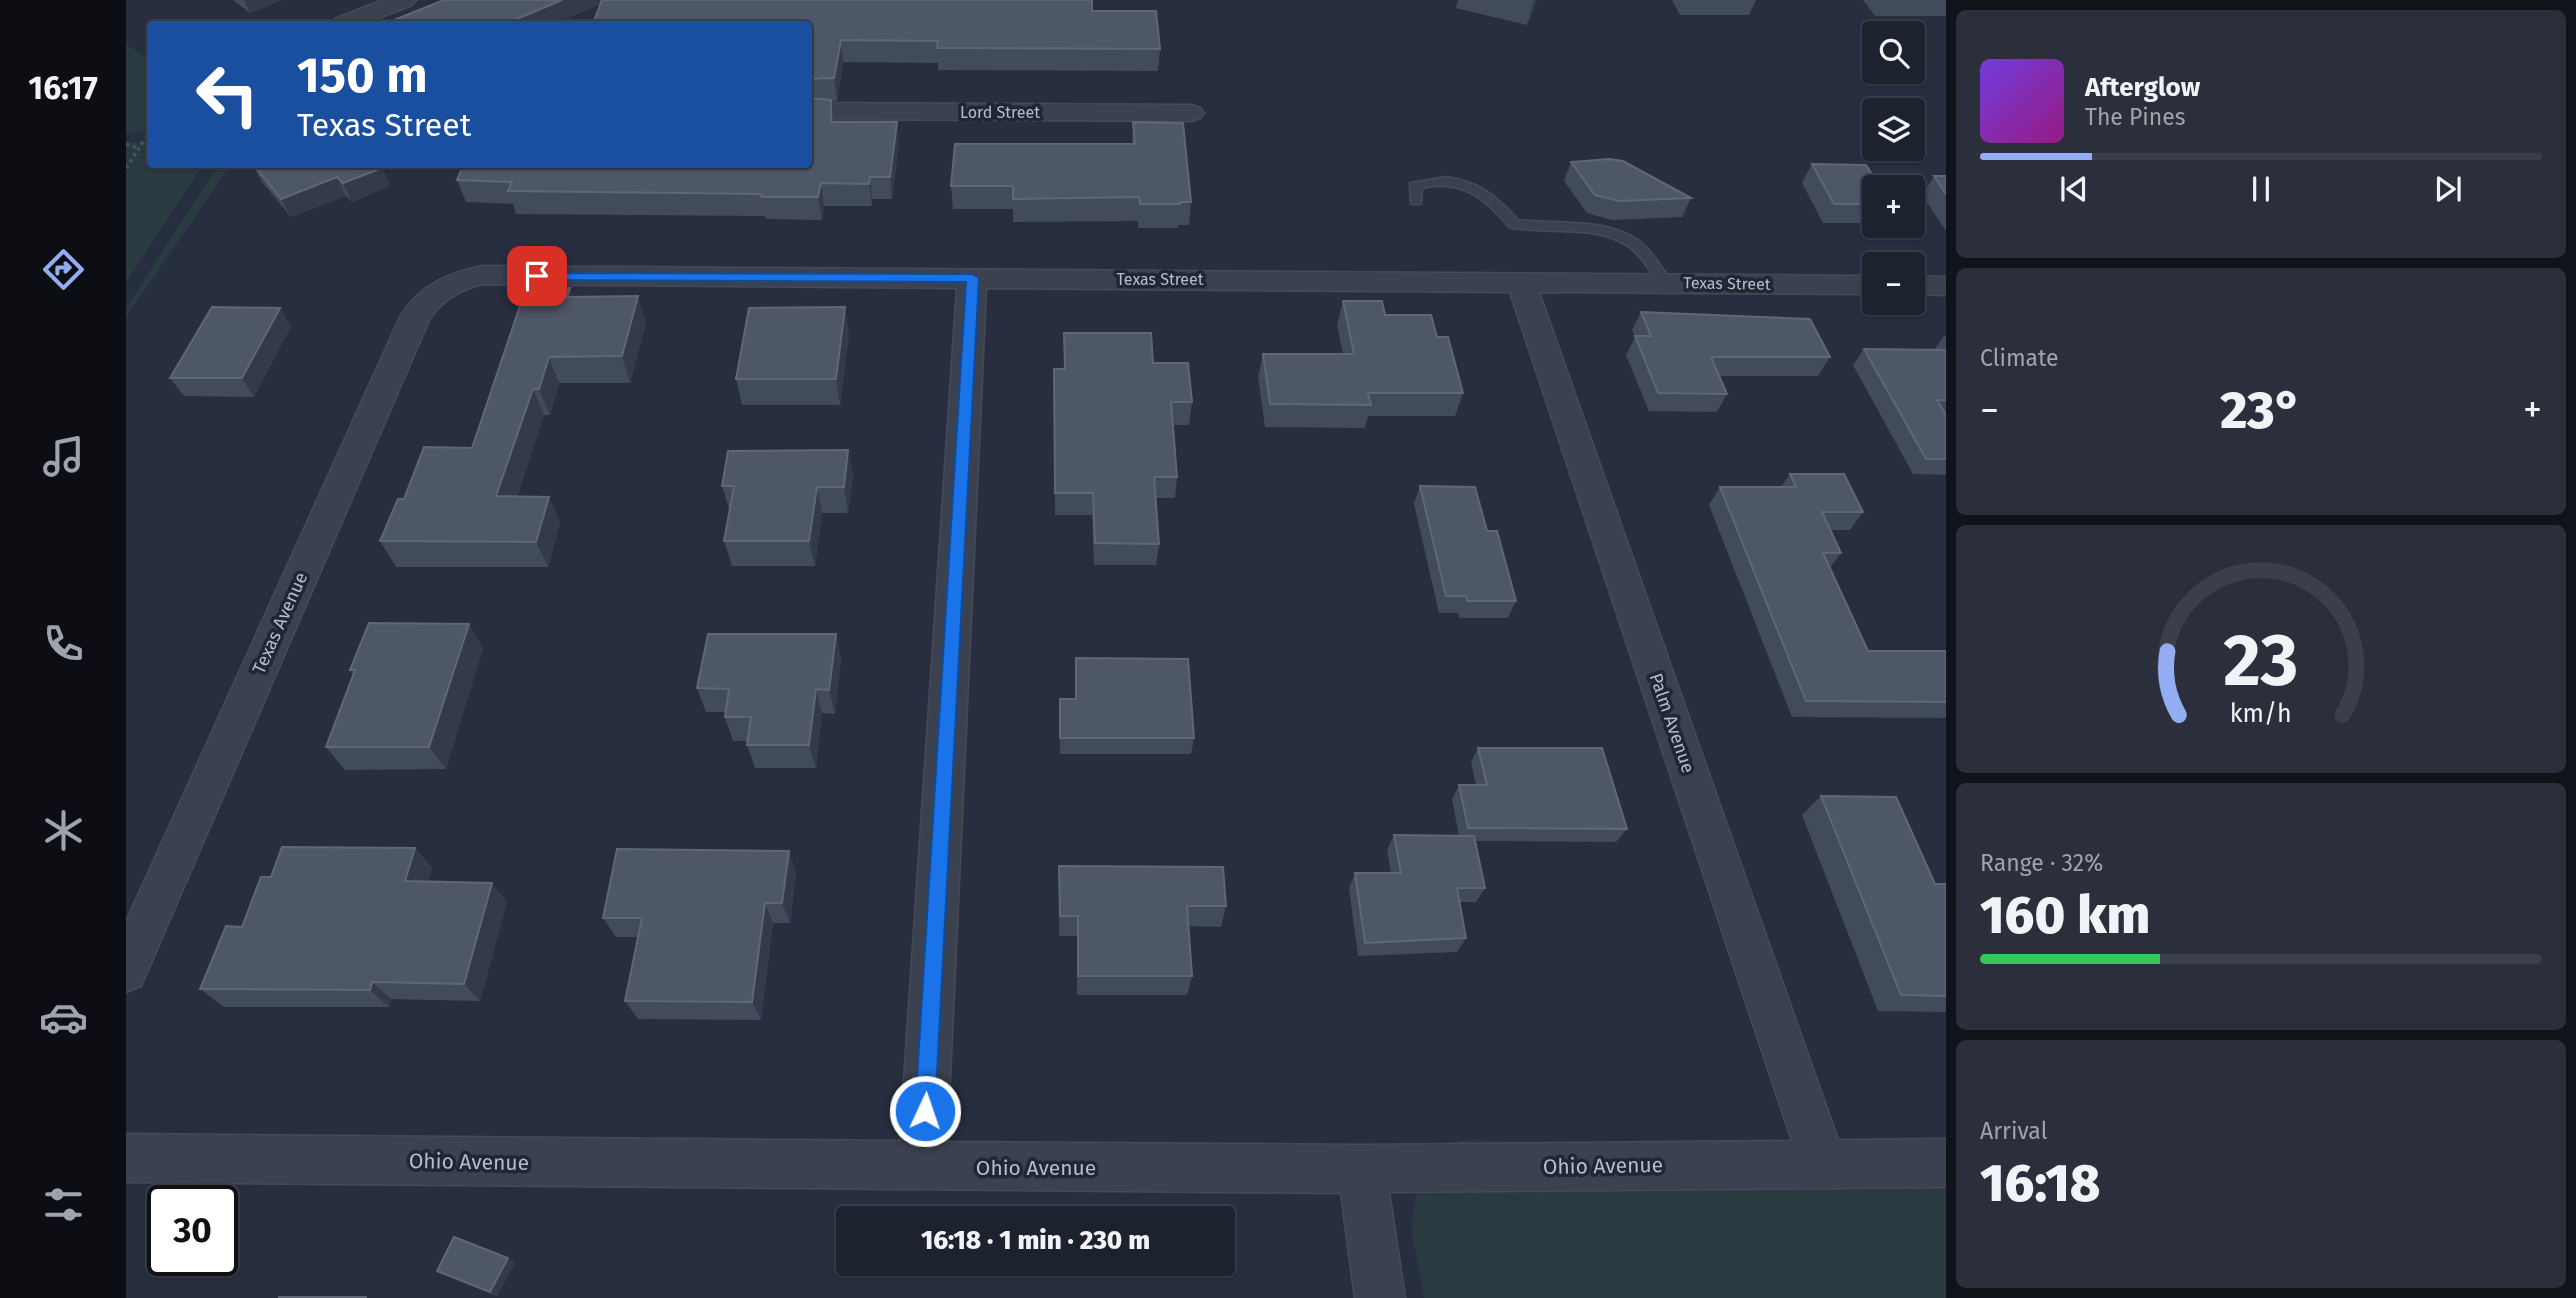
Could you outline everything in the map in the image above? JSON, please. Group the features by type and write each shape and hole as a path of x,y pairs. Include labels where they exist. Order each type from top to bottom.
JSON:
{"street":[{"path":"352,21 404,0"},
{"name":"Lord Street","path":"812,111 1191,113"},
{"name":"Texas Street","path":"447,285 483,275 1862,285"},
{"path":"922,1167 972,278"},
{"name":"Palm Avenue","path":"1521,281 1823,1164"},
{"name":"Texas Avenue","path":"126,971 416,315 428,298 447,285"},
{"path":"1925,285 1946,286"},
{"name":"Ohio Avenue","path":"126,1158 1362,1169 1946,1163"},
{"path":"1362,1169 1380,1298"}],"lane":[{"path":"1416,201 1415,186 1435,180 1469,184 1495,201 1514,224 1546,229 1596,229 1623,236 1641,249 1665,283"}],"path":[{"path":"126,168 147,136"},
{"path":"126,144 139,148"}],"shaded area":[{"path":"126,44 147,58 147,132 126,133"},
{"path":"147,141 147,168 201,168 126,283 126,143"},
{"path":"216,168 229,168 126,317 126,308"},
{"path":"1463,1140 1946,1153 1946,1298 1424,1298 1411,1229 1421,1153"}],"building":[{"path":"444,0 562,0 512,21 391,21"},
{"path":"602,0 1092,0 1092,11 1156,11 1160,49 937,48 938,41 841,40 834,78 812,79 812,21 594,21"},
{"path":"812,98 831,100 831,122 897,122 890,177 870,177 869,184 821,183 818,197 508,191 512,182 457,180 462,168 812,168"},
{"path":"1133,122 1183,123 1191,202 1140,204 1139,197 1013,199 1013,186 951,186 955,144 1135,144"},
{"path":"1609,159 1623,161 1691,198 1619,201 1595,195 1571,162"},
{"path":"1812,164 1866,165 1872,175 1862,175 1862,204 1834,204"},
{"path":"256,168 382,168 343,183 337,177 281,199"},
{"path":"1934,176 1946,176 1946,194"},
{"path":"526,288 570,288 567,297 638,296 622,356 549,357 539,389 533,389 496,496 549,497 536,542 380,541 398,499 404,499 424,447 472,448"},
{"path":"1343,301 1382,301 1385,315 1431,315 1437,337 1448,337 1463,393 1368,393 1371,405 1270,404 1263,354 1354,354"},
{"path":"212,307 280,308 242,378 170,378"},
{"path":"845,307 836,379 736,379 749,308"},
{"path":"1641,312 1810,319 1830,357 1711,357 1727,394 1658,393 1635,336 1651,336"},
{"path":"1064,333 1151,333 1153,363 1188,363 1192,402 1171,402 1177,477 1154,477 1159,544 1095,543 1093,493 1055,493 1054,369 1065,369"},
{"path":"1864,349 1946,350 1946,400 1937,400 1946,415 1946,459 1926,459"},
{"path":"848,450 844,487 817,487 809,541 724,541 734,486 722,486 728,451"},
{"path":"1790,474 1844,474 1863,512 1822,512 1841,553 1823,553 1868,651 1946,651 1946,702 1806,701 1720,487 1796,487"},
{"path":"1420,486 1475,487 1487,531 1497,531 1516,601 1467,601 1466,596 1446,596"},
{"path":"369,623 469,624 429,747 326,747 355,670 350,670"},
{"path":"708,634 836,634 829,690 816,689 809,745 747,745 751,717 725,717 729,689 697,688"},
{"path":"1076,658 1188,659 1194,738 1060,738 1060,699 1076,699"},
{"path":"1478,748 1602,748 1627,829 1468,828 1459,785 1487,785"},
{"path":"1821,796 1896,797 1935,884 1946,884 1946,996 1901,995"},
{"path":"1394,835 1474,836 1485,888 1457,888 1466,938 1365,943 1355,873 1401,873"},
{"path":"282,847 415,848 405,881 492,883 464,984 372,982 370,990 200,989 226,926 242,927 261,877 271,877"},
{"path":"617,849 789,851 782,903 765,903 752,1002 625,1001 642,918 603,918"},
{"path":"1059,866 1223,867 1226,906 1187,906 1192,976 1078,976 1078,916 1060,916"},
{"path":"454,1237 508,1258 490,1292 437,1271"},
{"path":"279,1297 367,1297 279,1298"}],"route":[{"path":"537,276 972,278 925,1111"}]}
